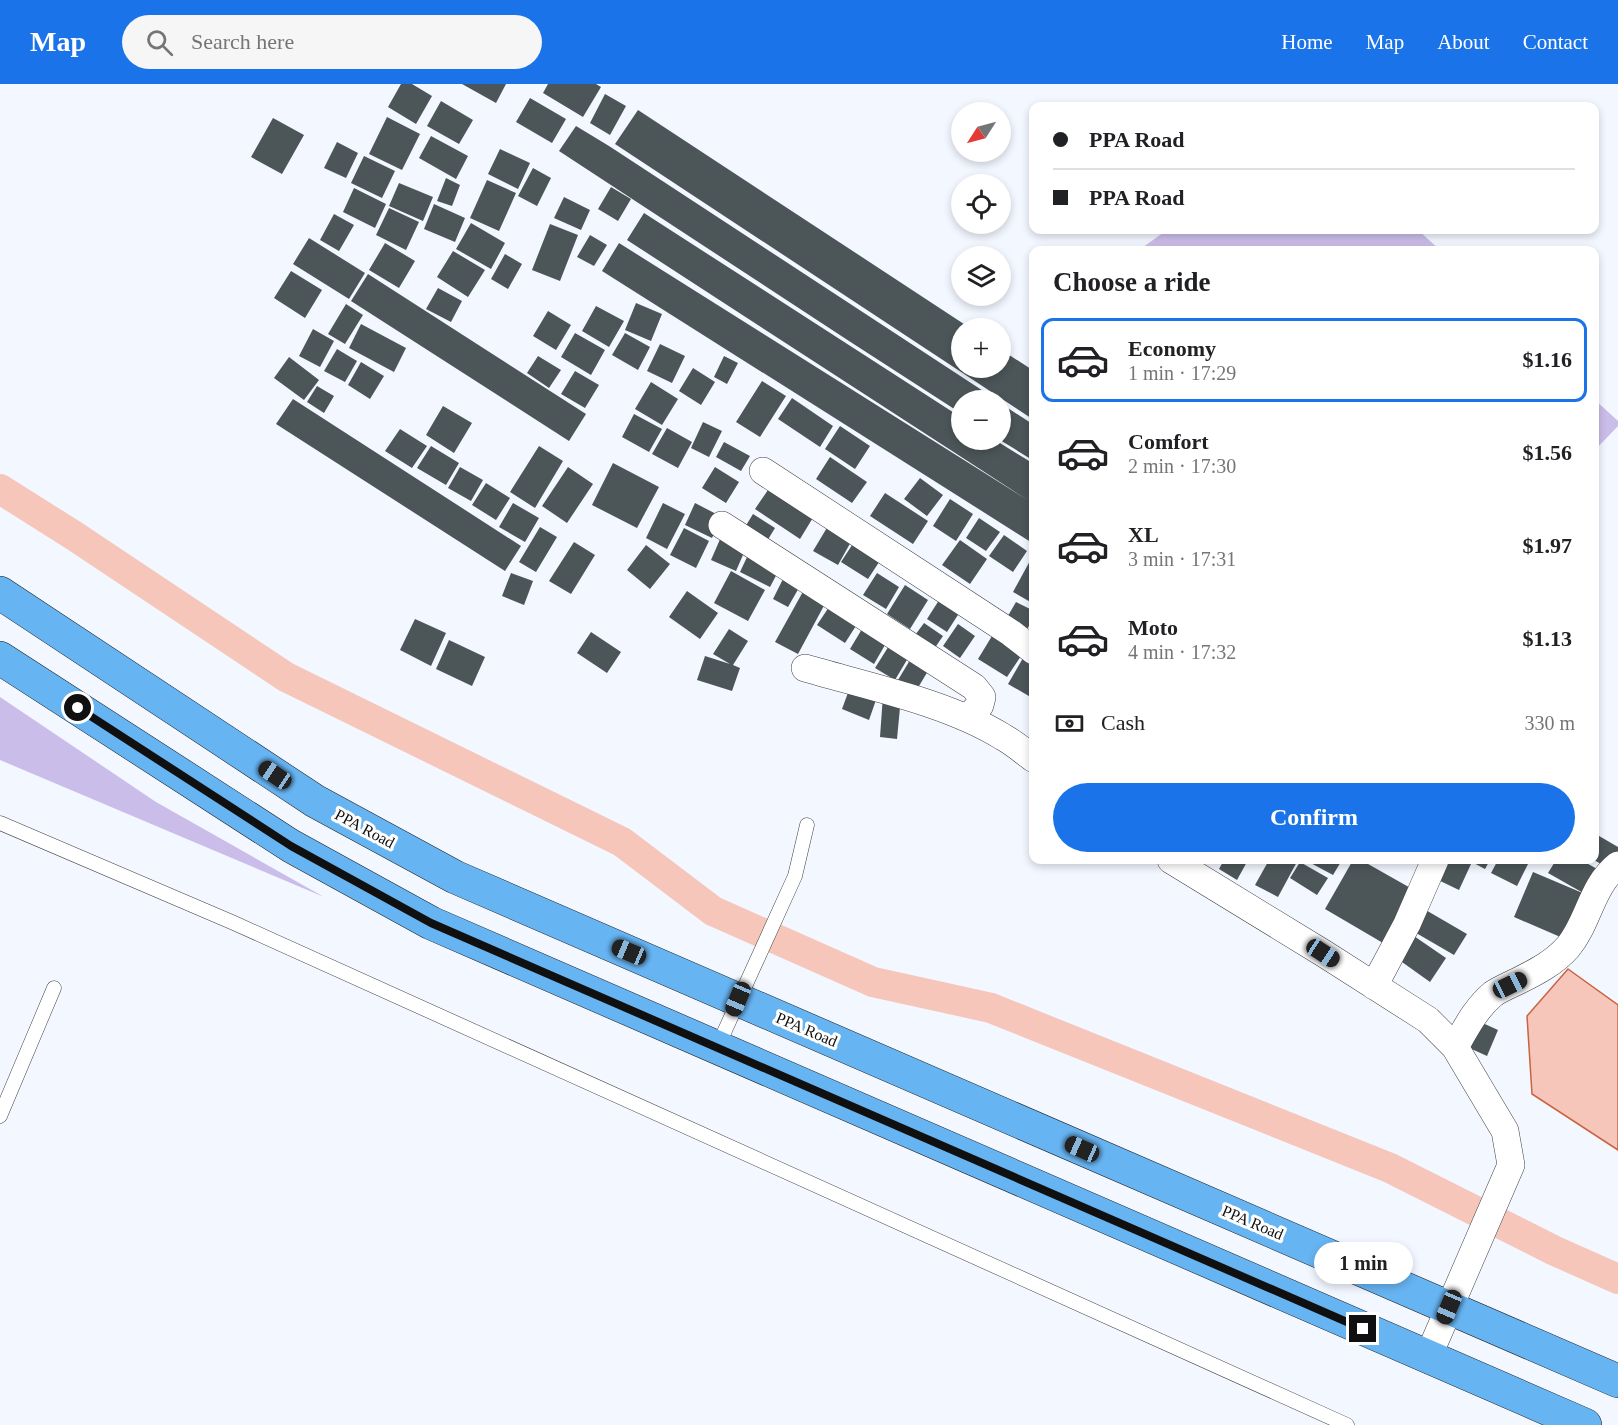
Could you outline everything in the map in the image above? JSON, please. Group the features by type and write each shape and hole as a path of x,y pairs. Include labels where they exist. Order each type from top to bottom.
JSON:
{"highway":[{"name":"PPA Road","path":"0,593 315,801 456,877 1618,1381"},
{"path":"0,658 291,846 431,923 1585,1425"}],"street":[{"path":"763,471 1011,633 1029,647"},
{"path":"722,525 975,687 982,697 980,705 967,718"},
{"path":"805,668 967,718 1003,737 1029,755"},
{"path":"1177,864 1428,1020 1455,1047 1505,1131 1511,1166 1428,1357"},
{"path":"1374,986 1407,924 1433,864"},
{"path":"1455,1047 1477,1011 1495,993 1549,964 1567,948 1579,932 1599,885 1607,873 1618,865"}],"lane":[{"path":"0,823 245,928 1347,1425"},
{"path":"717,1048 795,876 807,825"},
{"path":"0,1116 54,988"}],"shaded area":[{"path":"1161,234 1422,234 1436,246 1145,246"},
{"path":"1599,404 1618,421 1618,426 1599,446"},
{"path":"0,697 156,802 324,897 0,760"},
{"path":"1568,969 1618,1005 1618,1150 1532,1094 1527,1016"}],"building":[{"path":"401,84 412,84 432,96 416,124 388,107"},
{"path":"462,84 506,84 496,103"},
{"path":"548,84 596,84 601,87 583,117 543,93"},
{"path":"605,94 626,106 610,135 590,123"},
{"path":"530,98 566,119 552,143 516,122"},
{"path":"441,101 473,120 459,144 427,126"},
{"path":"638,110 955,318 951,318 951,365 615,144"},
{"path":"387,117 420,134 402,170 369,154"},
{"path":"273,118 304,135 282,174 251,157"},
{"path":"576,126 951,370 951,378 963,378 982,390 951,390 951,407 559,151"},
{"path":"431,136 468,156 456,179 419,158"},
{"path":"337,142 358,153 346,178 324,168"},
{"path":"500,149 530,163 518,189 488,174"},
{"path":"364,156 395,171 382,198 351,183"},
{"path":"533,168 551,178 537,206 518,196"},
{"path":"446,178 460,185 452,206 437,201"},
{"path":"487,180 516,193 499,231 470,218"},
{"path":"399,183 433,197 423,221 389,206"},
{"path":"611,187 631,199 618,221 598,209"},
{"path":"354,188 386,204 375,228 343,212"},
{"path":"564,197 590,210 581,230 554,218"},
{"path":"434,204 465,218 455,242 424,229"},
{"path":"389,208 419,222 406,250 376,235"},
{"path":"644,213 951,411 951,450 1011,450 1029,461 1029,501 627,240"},
{"path":"334,214 354,225 339,251 320,240"},
{"path":"471,223 505,243 491,269 456,249"},
{"path":"550,224 578,235 560,281 532,270"},
{"path":"590,235 607,245 594,266 577,257"},
{"path":"309,238 365,273 349,299 293,264"},
{"path":"385,243 415,261 399,288 369,270"},
{"path":"619,243 1029,501 1029,541 602,271"},
{"path":"453,251 485,270 468,297 437,277"},
{"path":"505,254 522,264 508,289 491,279"},
{"path":"291,271 322,290 305,318 274,298"},
{"path":"368,274 586,414 569,441 351,301"},
{"path":"438,288 462,301 451,322 426,309"},
{"path":"636,303 662,314 651,341 625,330"},
{"path":"346,304 363,315 345,344 328,334"},
{"path":"596,306 624,321 609,347 582,331"},
{"path":"548,311 571,325 556,350 533,336"},
{"path":"361,324 406,348 394,372 349,348"},
{"path":"313,329 334,341 320,367 299,356"},
{"path":"575,333 605,350 591,375 561,357"},
{"path":"625,333 650,347 638,370 612,355"},
{"path":"660,344 685,356 672,383 647,371"},
{"path":"337,349 357,361 345,382 324,371"},
{"path":"538,356 561,370 549,388 527,373"},
{"path":"724,356 738,363 727,384 714,377"},
{"path":"1011,356 1029,368 1029,417 1011,405 1011,390 988,390 970,378 1011,378"},
{"path":"289,357 319,380 304,400 274,378"},
{"path":"361,362 384,376 370,399 348,385"},
{"path":"693,368 715,382 701,405 679,391"},
{"path":"575,371 599,385 585,408 561,394"},
{"path":"762,381 786,396 760,437 736,422"},
{"path":"651,382 678,399 662,425 635,409"},
{"path":"317,386 334,396 324,413 307,402"},
{"path":"792,398 833,426 820,447 778,419"},
{"path":"293,399 521,546 505,571 276,424"},
{"path":"443,406 472,423 454,453 426,435"},
{"path":"1011,410 1029,422 1029,458 1011,447"},
{"path":"634,414 662,429 649,452 622,437"},
{"path":"703,422 722,431 709,457 691,448"},
{"path":"840,426 870,446 855,469 825,449"},
{"path":"667,428 692,442 678,468 652,454"},
{"path":"400,429 427,446 412,468 385,451"},
{"path":"724,442 750,456 741,471 716,457"},
{"path":"431,446 459,463 446,485 417,468"},
{"path":"539,446 563,461 535,508 510,492"},
{"path":"830,457 867,482 852,503 816,479"},
{"path":"613,463 659,487 637,528 592,505"},
{"path":"460,467 483,480 471,501 448,488"},
{"path":"568,467 593,484 567,523 542,506"},
{"path":"715,467 739,482 726,503 702,488"},
{"path":"920,478 943,495 927,516 904,499"},
{"path":"486,483 510,498 496,520 472,505"},
{"path":"770,487 814,516 800,539 755,509"},
{"path":"885,493 928,521 913,544 870,516"},
{"path":"950,499 973,514 956,541 933,526"},
{"path":"513,503 539,518 525,542 499,527"},
{"path":"663,503 685,514 667,549 646,538"},
{"path":"695,503 722,517 712,538 685,525"},
{"path":"753,514 775,528 764,546 742,532"},
{"path":"979,518 1000,532 986,551 966,538"},
{"path":"828,526 852,540 838,565 813,551"},
{"path":"540,527 557,537 536,572 519,562"},
{"path":"684,528 709,541 696,568 670,555"},
{"path":"1004,535 1027,551 1013,572 989,556"},
{"path":"721,537 746,548 736,571 711,560"},
{"path":"856,539 883,556 868,579 841,562"},
{"path":"960,540 987,559 970,584 942,565"},
{"path":"574,542 595,555 571,594 549,581"},
{"path":"646,545 670,564 650,589 627,570"},
{"path":"748,555 779,570 770,587 740,572"},
{"path":"1029,563 1029,601 1013,592"},
{"path":"731,571 765,590 748,621 714,603"},
{"path":"511,573 533,581 524,605 502,596"},
{"path":"877,573 899,587 886,609 863,595"},
{"path":"784,577 800,586 788,607 773,599"},
{"path":"905,585 928,600 910,629 887,614"},
{"path":"805,588 827,600 798,654 775,642"},
{"path":"687,591 718,613 700,639 669,617"},
{"path":"943,594 963,607 947,632 927,619"},
{"path":"833,601 861,618 845,643 817,625"},
{"path":"1016,602 1029,608 1029,626 1025,633 1005,621"},
{"path":"415,619 446,633 431,666 400,650"},
{"path":"924,623 943,636 932,652 913,638"},
{"path":"865,624 889,638 874,664 850,649"},
{"path":"958,624 975,636 960,658 943,646"},
{"path":"729,629 748,641 733,665 740,668 732,691 697,680 705,656 730,664 713,654"},
{"path":"995,631 1025,650 1007,677 978,659"},
{"path":"591,632 621,652 607,673 577,653"},
{"path":"449,640 485,657 472,686 436,669"},
{"path":"892,641 911,653 895,680 875,668"},
{"path":"1023,658 1029,661 1029,696 1008,684"},
{"path":"910,660 928,671 916,691 898,680"},
{"path":"849,690 876,700 869,720 842,709"},
{"path":"883,695 901,697 897,739 880,737"},
{"path":"1599,836 1618,847 1618,852 1608,868 1599,863"},
{"path":"1222,864 1246,864 1237,880 1219,869"},
{"path":"1267,864 1296,864 1278,897 1255,885"},
{"path":"1299,864 1304,864 1328,878 1317,895 1290,878"},
{"path":"1312,864 1340,864 1333,875"},
{"path":"1351,864 1368,864 1414,890 1383,943 1325,909"},
{"path":"1439,864 1471,864 1459,890 1432,877"},
{"path":"1476,864 1488,864 1485,869"},
{"path":"1496,864 1528,864 1517,886 1491,873"},
{"path":"1554,864 1588,864 1599,870 1585,894 1548,873"},
{"path":"1533,872 1585,894 1565,939 1514,917"},
{"path":"1424,909 1467,934 1454,955 1411,930"},
{"path":"1411,934 1446,958 1430,982 1395,957"},
{"path":"1476,1020 1498,1030 1487,1056 1465,1046"}],"waterway":[{"path":"0,489 286,677 622,842 713,911 873,982 991,1008 1390,1168 1555,1251 1618,1279"}],"route":[{"path":"78,708 291,846 431,923 1363,1329"}]}
